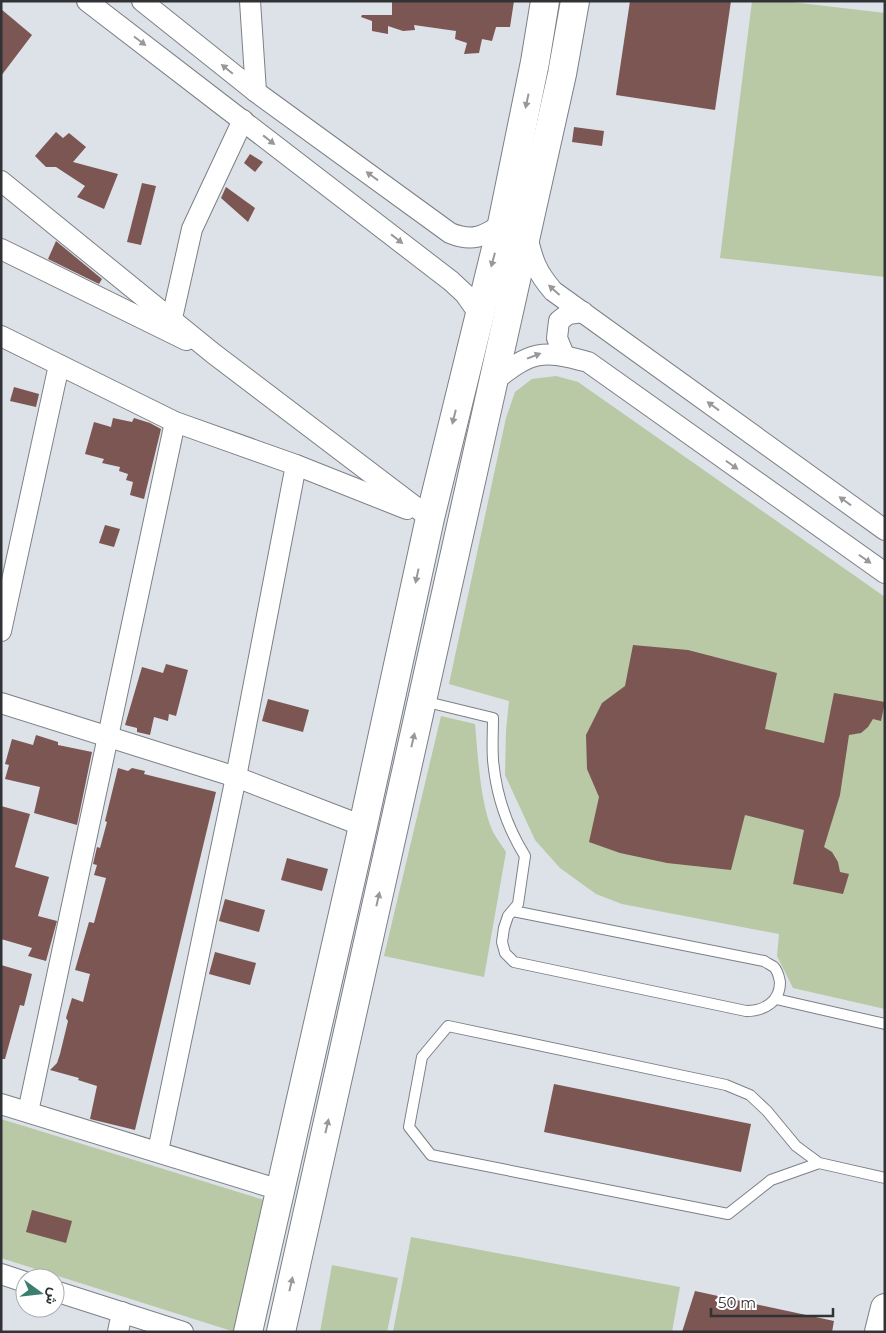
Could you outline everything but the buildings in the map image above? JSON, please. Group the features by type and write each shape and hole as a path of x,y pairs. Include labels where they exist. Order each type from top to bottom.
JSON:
{"street":[{"path":"87,1 110,9 243,120 451,281 466,294 479,314"},
{"path":"142,1 256,92 450,233 460,237 474,238 487,235 502,224"},
{"path":"250,1 256,92"},
{"path":"545,5 547,14 555,20 568,20 574,9"},
{"path":"248,1332 363,826 430,518 502,224 545,5"},
{"path":"281,1332 562,74 574,9"},
{"path":"535,62 549,60 555,63 562,74"},
{"path":"172,318 192,228 243,120"},
{"path":"1,180 214,354 430,518"},
{"path":"526,235 535,266 542,279 553,291 885,530"},
{"path":"1,249 214,354"},
{"path":"564,355 557,338 559,321 568,314 583,312"},
{"path":"1,336 175,422 296,465 430,518"},
{"path":"493,382 524,360 542,353 564,355 588,362 885,573"},
{"path":"1,631 59,366"},
{"path":"28,1112 175,422"},
{"path":"158,1151 236,777 296,465"},
{"path":"1,703 236,777 363,826"},
{"path":"343,915 346,922 354,928 360,929 372,925"},
{"path":"332,963 344,959 349,960 355,964 361,974"},
{"path":"1,1104 280,1190"},
{"path":"1,1274 15,1279"},
{"path":"65,1296 120,1322 183,1332"},
{"path":"879,1332 885,1308"}],"lane":[{"path":"422,700 493,718 493,760 499,795 513,837 525,856 518,904 508,916 502,942 505,953 514,962 746,1011 757,1011 776,1000 780,989 779,977 775,968 764,961 513,911"},
{"path":"776,1000 885,1024"},
{"path":"819,1162 771,1180 728,1214 431,1155 409,1126 422,1057 448,1026 726,1085 750,1095 796,1146 819,1162 885,1178"}],"green space":[{"path":"752,1 783,1 885,13 885,277 720,258"},
{"path":"556,376 578,382 885,597 885,1009 793,988 777,956 779,934 622,904 596,894 560,868 535,840 505,775 509,701 449,684 506,418 515,392 532,379"},
{"path":"441,716 475,724 480,779 485,808 493,832 506,852 484,977 384,956"},
{"path":"1,1119 264,1200 235,1332 65,1278 65,1268 33,1268 1,1258"},
{"path":"411,1237 680,1287 672,1332 393,1332"},
{"path":"332,1265 398,1278 387,1332 320,1332"}]}
